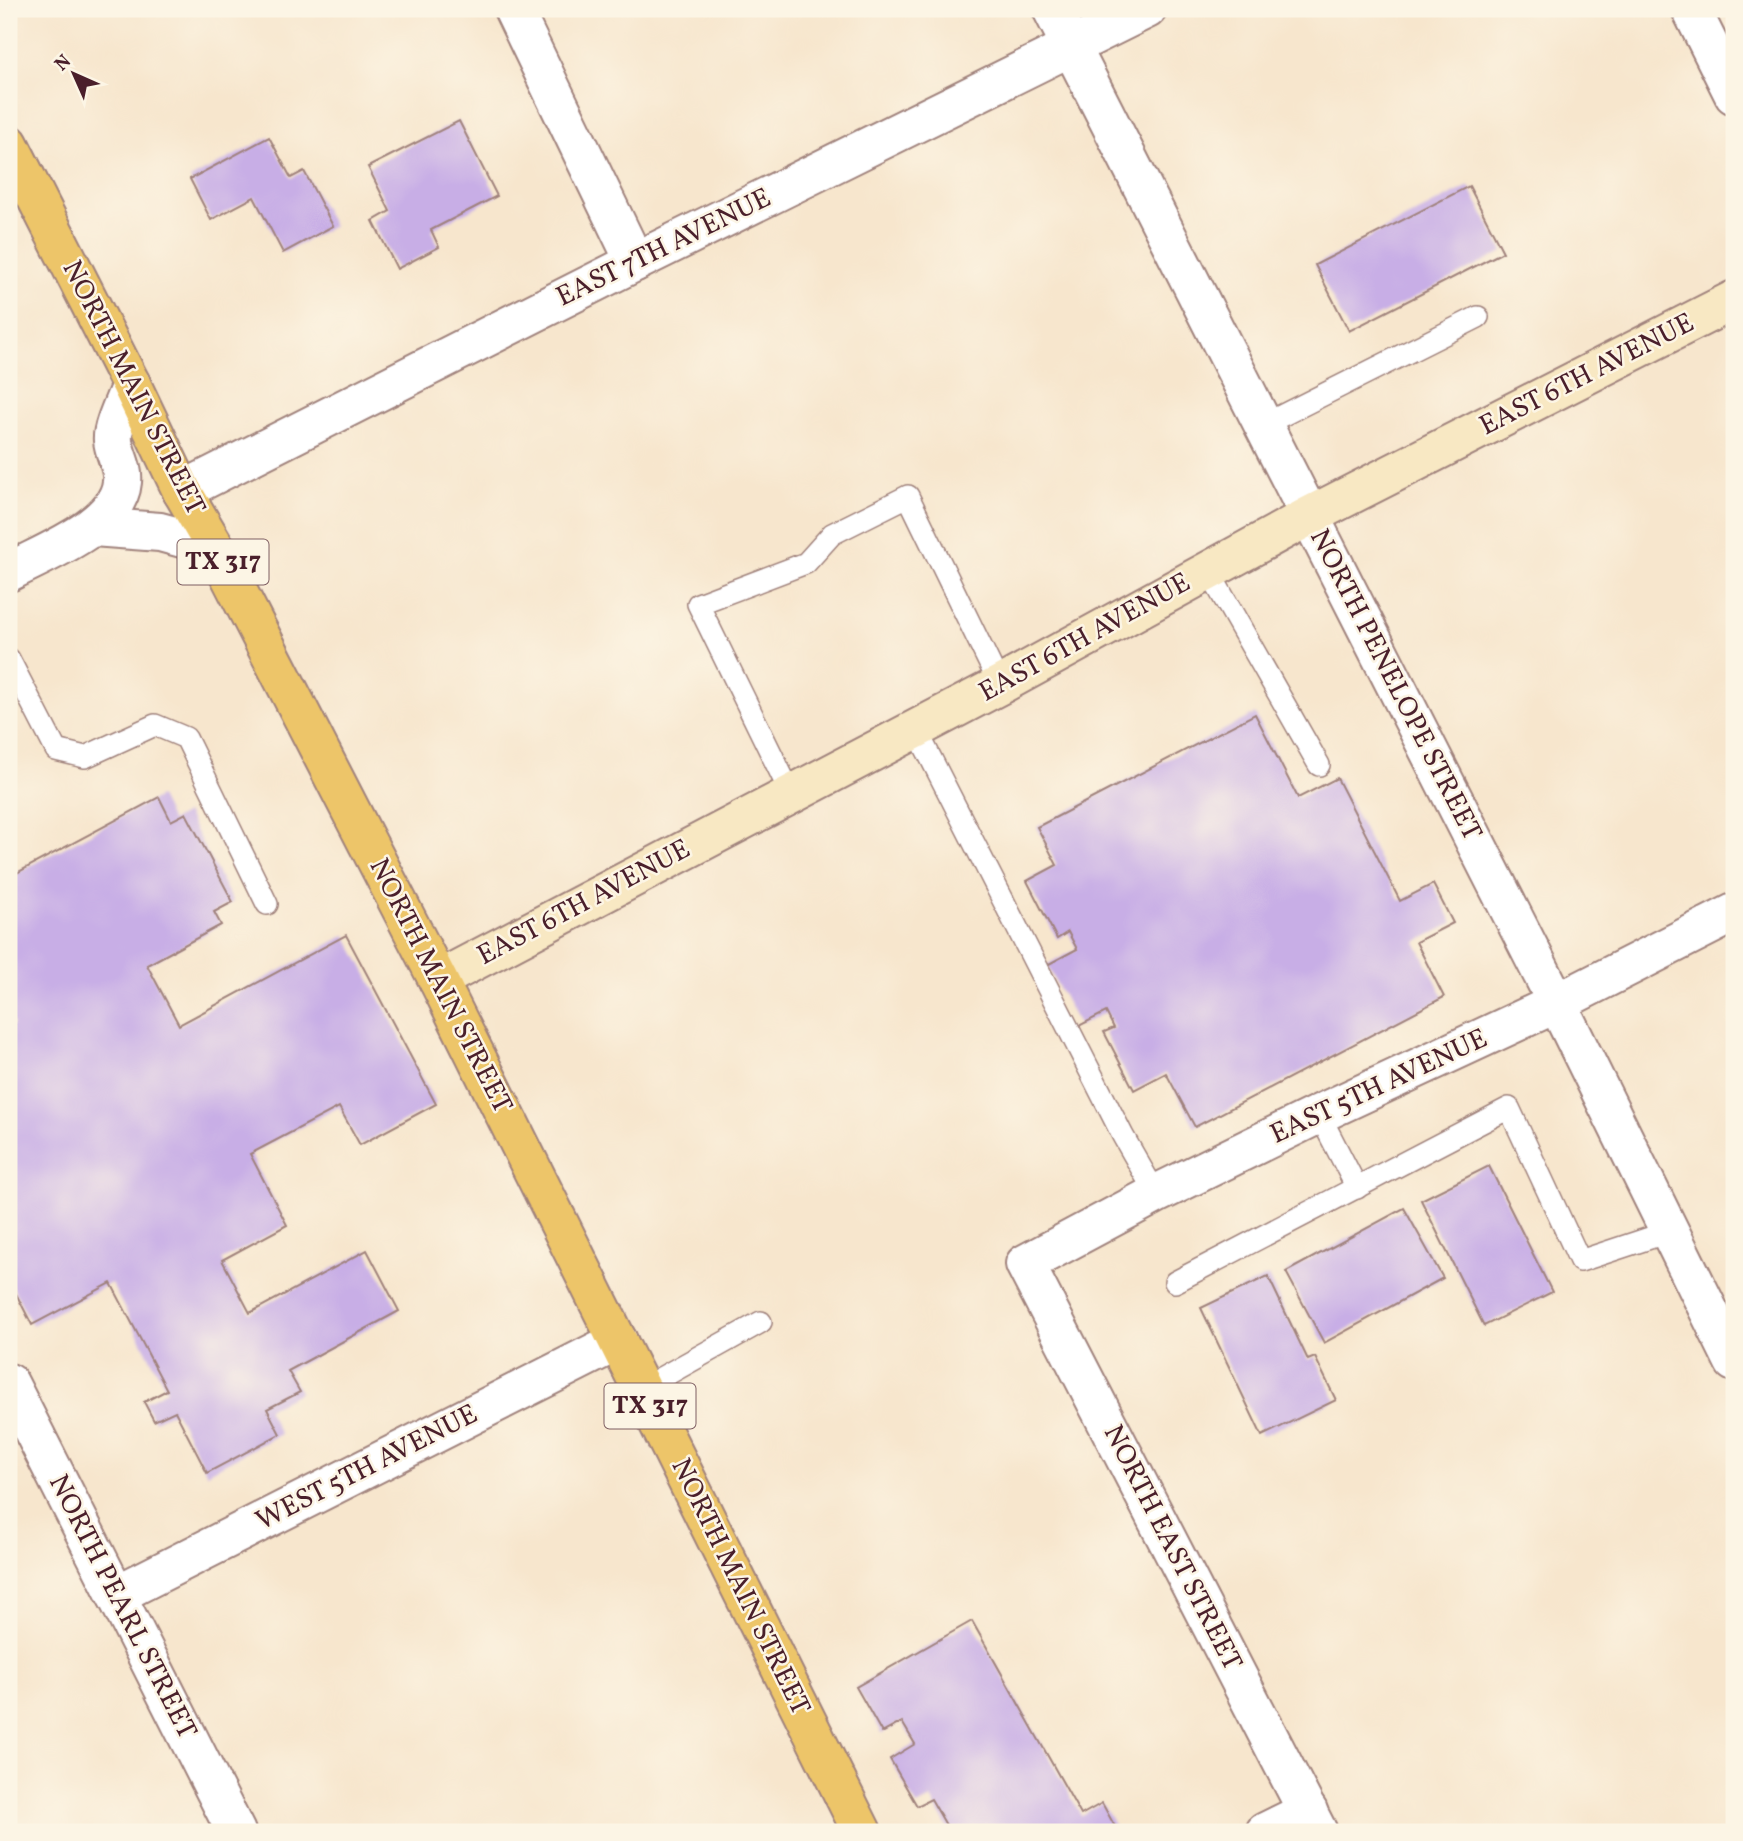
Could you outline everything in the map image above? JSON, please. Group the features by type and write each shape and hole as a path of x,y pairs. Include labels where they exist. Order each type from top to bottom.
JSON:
{"main road":[{"name":"NORTH MAIN STREET","path":"9,144 182,491 215,547 438,980 862,1832"},
{"name":"EAST 6TH AVENUE","path":"438,980 1000,685 1309,516 1734,300"}],"street":[{"path":"513,9 635,262"},
{"name":"NORTH PENELOPE STREET","path":"1052,9 1557,1003 1734,1362"},
{"name":"EAST 7TH AVENUE","path":"182,491 635,262 1147,9"},
{"path":"1691,9 1734,95"},
{"path":"9,572 93,527 118,497 122,481 112,438 131,384"},
{"path":"93,527 160,532 215,547"},
{"name":"EAST 5TH AVENUE","path":"1025,1264 1156,1194 1319,1114 1557,1003 1734,914"},
{"name":"NORTH EAST STREET","path":"1025,1264 1313,1822"},
{"name":"WEST 5TH AVENUE","path":"116,1595 618,1341"},
{"name":"NORTH PEARL STREET","path":"9,1382 236,1832"},
{"path":"1265,1832 1313,1822"}],"lane":[{"path":"1263,425 1478,317"},
{"path":"791,794 698,604 806,563 832,534 908,496 1000,685"},
{"path":"1208,570 1319,765"},
{"path":"12,672 56,750 85,757 155,725 186,738 267,904"},
{"path":"916,729 1111,1114 1156,1194"},
{"path":"1175,1282 1509,1108 1580,1261 1671,1231"},
{"path":"1319,1114 1357,1188"},
{"path":"641,1389 761,1322"}],"building":[{"path":"459,121 497,196 431,230 439,247 397,269 373,221 390,211 368,167"},
{"path":"269,137 291,178 304,171 333,226 283,253 254,197 211,220 190,179"},
{"path":"1469,186 1503,252 1349,331 1315,265"},
{"path":"1255,714 1298,798 1337,778 1400,901 1433,884 1453,923 1416,942 1444,997 1195,1127 1166,1073 1134,1090 1104,1032 1114,1028 1106,1012 1079,1026 1047,965 1077,949 1068,932 1057,939 1027,881 1057,865 1037,827"},
{"path":"159,797 171,821 186,813 233,902 214,912 221,925 147,965 179,1025 346,935 436,1104 360,1145 339,1107 250,1154 287,1225 222,1260 250,1313 367,1250 399,1311 288,1371 300,1392 267,1409 280,1434 207,1473 175,1411 154,1421 144,1402 167,1390 111,1283 32,1325 9,1280 9,1027 14,1024 9,1014 9,877"},
{"path":"1489,1166 1552,1292 1484,1326 1421,1200"},
{"path":"1404,1208 1443,1278 1324,1343 1286,1272"},
{"path":"1268,1276 1308,1360 1315,1357 1336,1400 1262,1436 1201,1308"},
{"path":"972,1621 1081,1815 1102,1803 1118,1832 950,1832 931,1799 917,1806 890,1759 915,1744 902,1722 882,1733 856,1687"}]}
